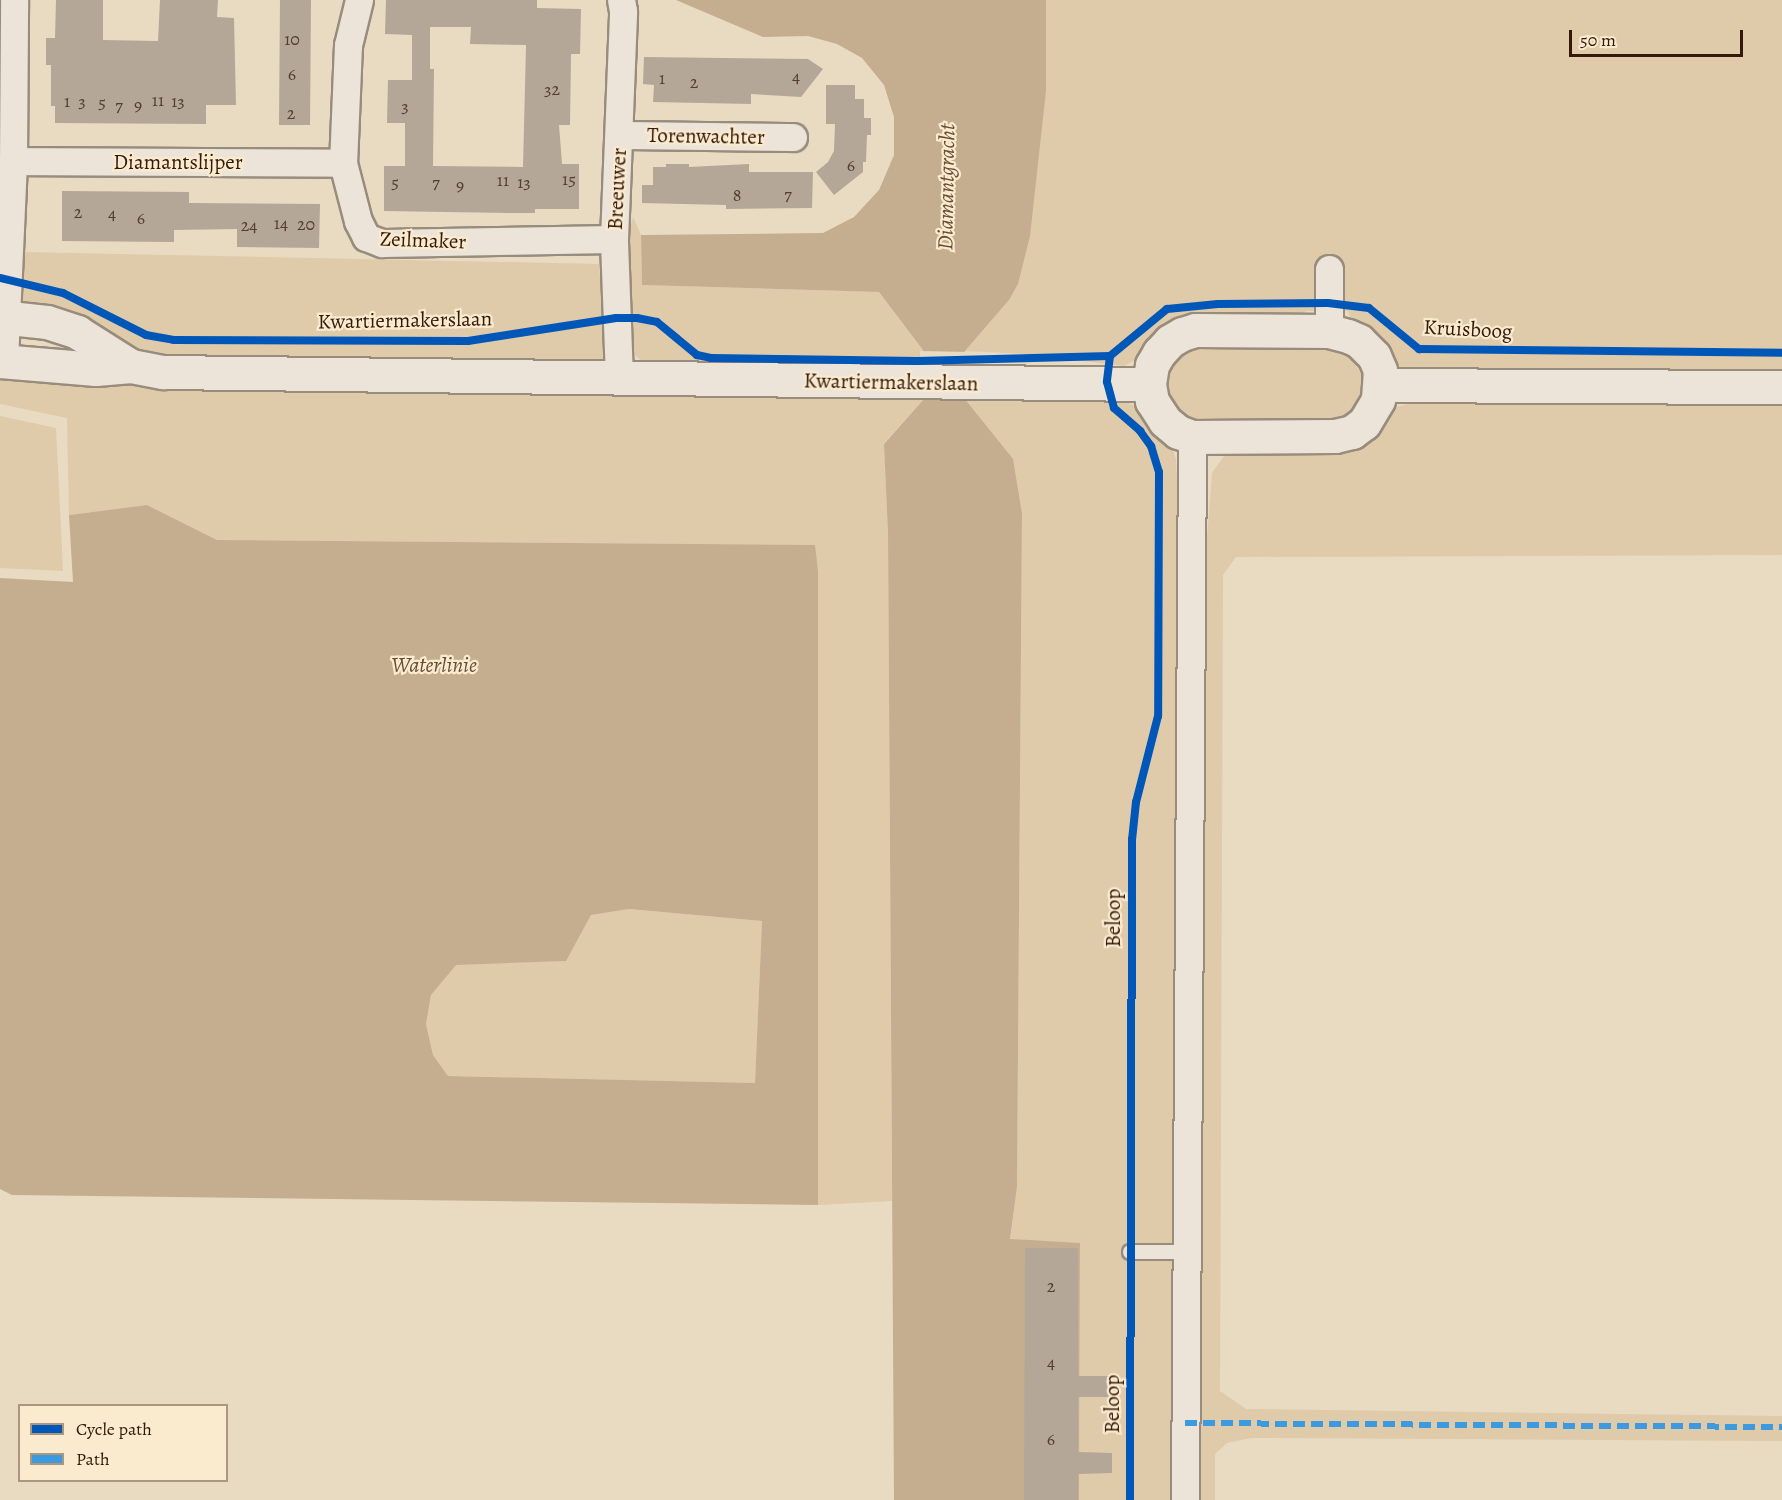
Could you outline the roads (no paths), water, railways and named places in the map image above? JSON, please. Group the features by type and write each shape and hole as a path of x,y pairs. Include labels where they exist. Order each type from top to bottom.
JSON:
{"main road":[{"name":"Kwartiermakerslaan","path":"3,317 47,322 77,332 130,366"},
{"path":"1196,330 1329,331 1348,336 1367,348 1374,356 1380,370 1380,385 1372,413 1352,432 1335,436 1192,437 1178,432 1165,421 1152,401 1149,384 1152,365 1170,341 1182,334 1196,330"},
{"name":"Kwartiermakerslaan","path":"2,361 96,369 130,366 163,372 1149,384"},
{"path":"1380,385 1782,387"}],"street":[{"path":"2,361 14,161 6,120 14,0"},
{"name":"Zeilmaker","path":"359,0 348,45 343,163 358,221 366,237 382,243 614,239"},
{"name":"Breeuwer","path":"619,378 614,239 623,11 621,0"},
{"name":"Torenwachter","path":"619,135 793,137"},
{"name":"Diamantslijper","path":"14,161 343,163"},
{"path":"1329,269 1329,331"},
{"path":"1185,1500 1192,437"}],"lane":[{"path":"1130,1252 1186,1252"}],"water":[{"name":"Diamantgracht","path":"676,0 1046,0 1046,91 1030,236 1018,284 1009,300 965,351 964,398 1013,459 1022,514 1017,1187 1010,1239 1080,1243 1079,1500 894,1500 888,533 884,444 924,399 923,350 879,292 642,285 641,235 823,233 854,217 879,190 894,155 894,117 884,85 862,58 837,44 808,36 763,37"},
{"name":"Waterlinie","path":"147,505 217,540 815,545 818,571 818,1205 12,1195 0,1189 0,578 73,582 69,515","holes":["629,909 762,921 755,1083 448,1076 433,1055 426,1024 431,995 456,965 566,961 591,915"]}]}
